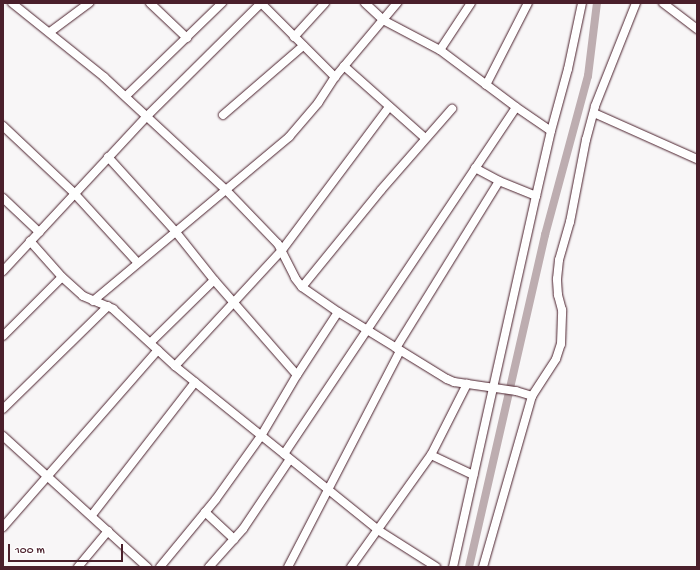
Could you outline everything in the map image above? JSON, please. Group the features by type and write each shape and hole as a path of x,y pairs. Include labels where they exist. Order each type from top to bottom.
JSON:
{"street":[{"path":"12,3 50,32 126,96 225,189 273,238 282,250 293,274 302,288 447,379 532,396"},
{"path":"50,32 89,3"},
{"path":"150,3 187,38"},
{"path":"126,96 222,3"},
{"path":"3,271 147,116 261,3 335,77"},
{"path":"294,37 325,3"},
{"path":"365,3 383,20 440,50 516,107 551,131"},
{"path":"93,301 137,262 289,137 318,103 335,77 397,3"},
{"path":"440,50 471,3"},
{"path":"486,85 528,3"},
{"path":"453,567 492,388 551,131 568,69 582,3"},
{"path":"483,567 532,396 556,359 561,344 562,310 558,295 557,279 559,260 570,222 586,140 594,113 636,3"},
{"path":"663,3 697,29"},
{"path":"223,115 303,46"},
{"path":"344,66 425,138"},
{"path":"175,366 282,250 389,107"},
{"path":"209,567 234,539 368,330 516,107"},
{"path":"302,288 425,138 452,109"},
{"path":"594,113 697,159"},
{"path":"3,126 74,193 137,262"},
{"path":"108,157 175,231 214,280 297,375"},
{"path":"475,168 499,181 536,196"},
{"path":"288,567 329,489 398,349 499,181"},
{"path":"3,198 39,232"},
{"path":"30,242 62,277 83,296 108,306 151,342 175,366 378,530 436,567"},
{"path":"3,336 62,277"},
{"path":"151,342 214,280"},
{"path":"3,409 108,306"},
{"path":"160,567 205,512 261,436 297,375 338,312"},
{"path":"3,527 158,350"},
{"path":"92,515 195,382"},
{"path":"351,567 431,455 467,384"},
{"path":"5,442 48,475 147,567"},
{"path":"431,455 473,475"},
{"path":"205,512 234,539"},
{"path":"78,567 108,531"}],"waterway":[{"path":"469,567 545,235 588,76 597,3"}]}
